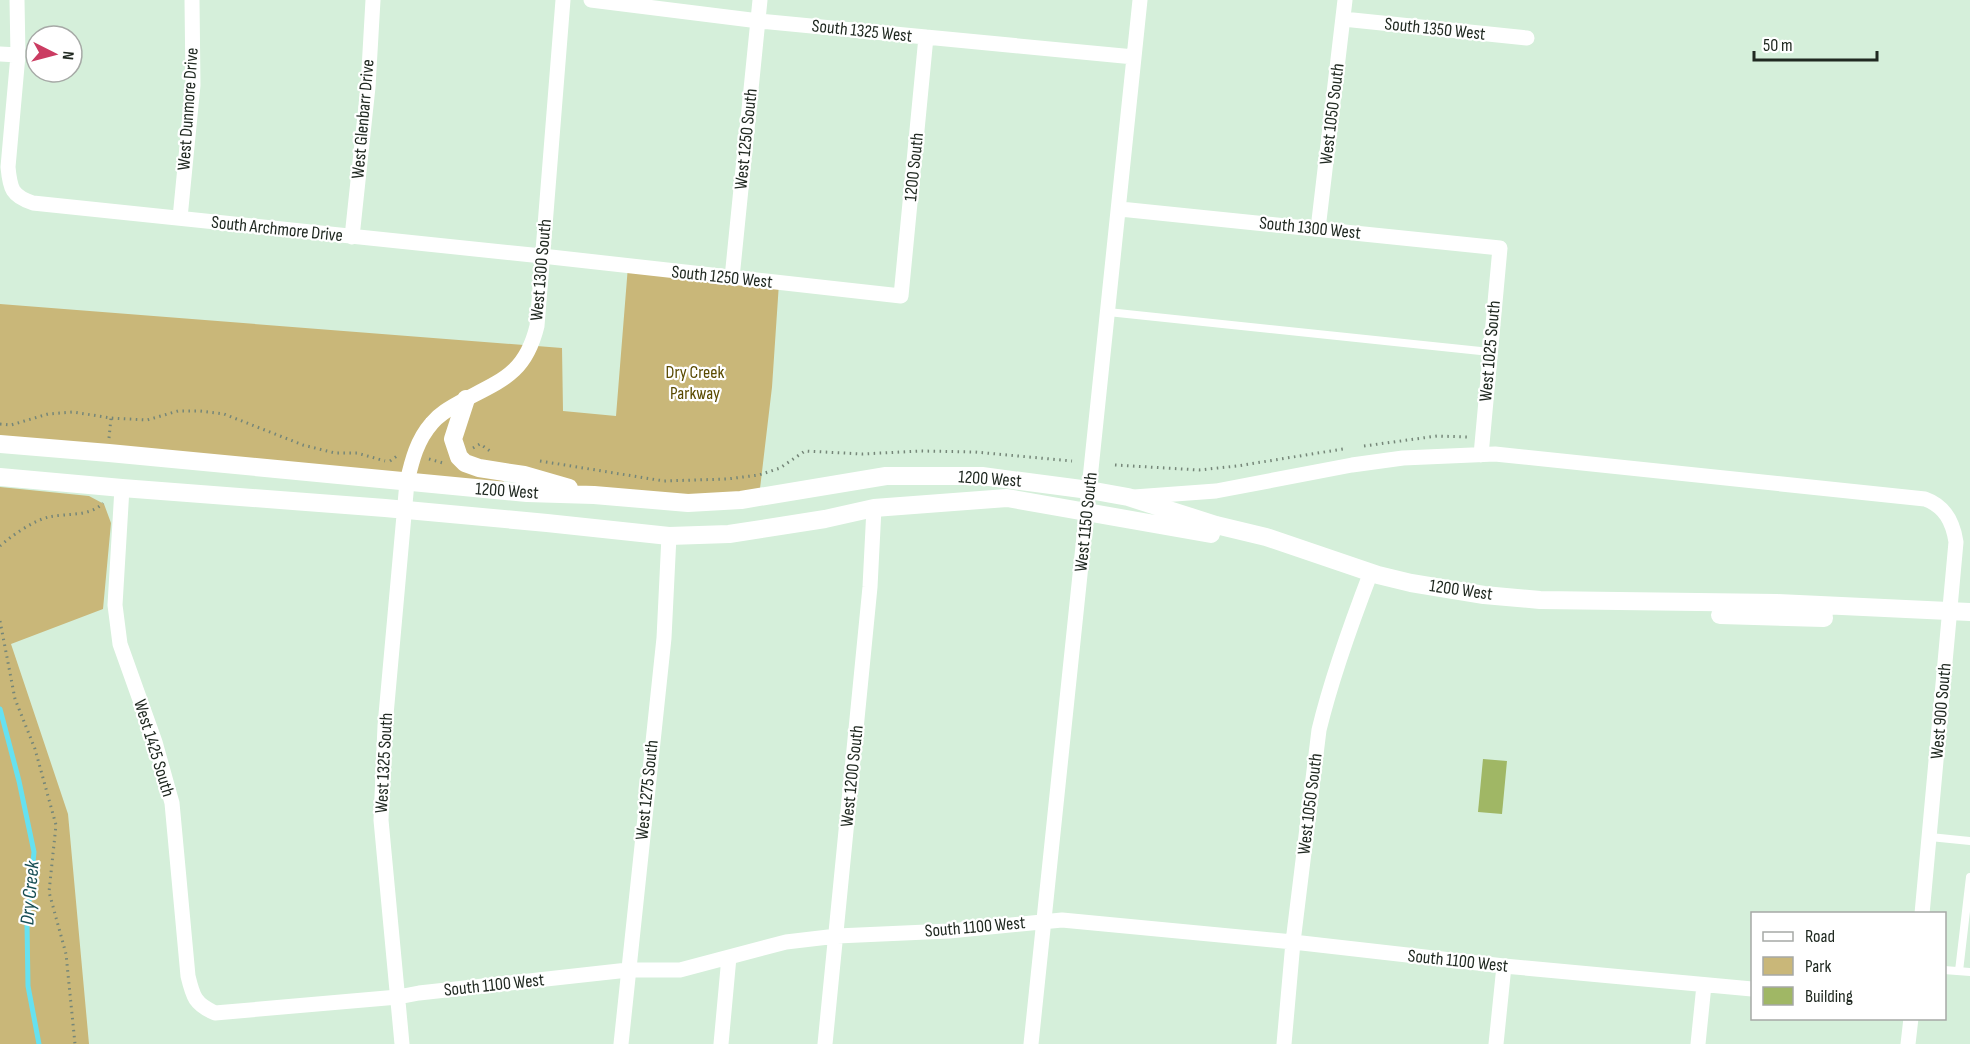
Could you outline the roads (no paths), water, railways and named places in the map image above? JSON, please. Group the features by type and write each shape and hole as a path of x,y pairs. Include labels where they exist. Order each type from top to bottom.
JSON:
{"street":[{"path":"0,54 18,55 17,0"},
{"name":"West Dunmore Drive","path":"180,218 193,85 192,0"},
{"name":"West Glenbarr Drive","path":"352,237 368,87 373,0"},
{"name":"West 1300 South","path":"406,482 420,439 433,422 450,408 502,381 528,354 537,326 563,0"},
{"name":"South 1325 West","path":"591,0 759,21 1134,57"},
{"name":"West 1250 South","path":"732,278 760,0"},
{"name":"West 1150 South","path":"1031,1044 1120,209 1140,0"},
{"name":"West 1050 South","path":"1318,229 1345,0"},
{"name":"South 1350 West","path":"1343,19 1527,38"},
{"name":"1200 South","path":"901,296 927,37"},
{"name":"South Archmore Drive","path":"18,55 8,167 14,194 22,200 33,203 543,256"},
{"name":"South 1300 West","path":"1120,209 1500,248"},
{"name":"West 1025 South","path":"1481,454 1500,248"},
{"name":"South 1250 West","path":"543,256 901,296"},
{"path":"466,399 453,439 459,457 465,463 479,468 539,479 594,495"},
{"name":"1200 West","path":"0,444 120,453 527,493 594,495 688,503 741,500 886,476 982,476 1128,497 1216,525 1266,537 1369,577"},
{"path":"1128,497 1216,491 1342,466 1394,459 1481,454"},
{"name":"West 900 South","path":"1481,454 1925,499 1944,510 1954,530 1956,542 1922,912"},
{"name":"1200 West","path":"0,477 535,521 669,536 729,534 825,519 874,508 1006,498 1235,539 1369,577 1484,594 1540,600 1777,603 1950,616 1970,623"},
{"name":"West 1325 South","path":"402,1044 381,820 385,726 406,482"},
{"name":"West 1425 South","path":"122,488 115,605 120,644 155,742 172,803 188,976 193,996 201,1007"},
{"name":"West 1200 South","path":"825,1044 870,587 874,508"},
{"name":"West 1275 South","path":"621,1044 664,638 669,536"},
{"name":"West 1050 South","path":"1284,1044 1293,942 1319,730 1329,693 1369,577"},
{"name":"1200 West","path":"1950,616 1970,612"},
{"name":"South 1100 West","path":"201,1007 215,1012 398,997 628,970 680,970 786,942 837,936 949,931 1043,921 1073,921 1293,942 1504,966 1751,989"},
{"path":"721,1044 729,957"},
{"path":"1496,1044 1504,966"},
{"path":"1698,1044 1704,984"},
{"path":"1908,1044 1911,1020"}],"lane":[{"path":"1108,312 1490,352"},
{"path":"1930,837 1970,841"},
{"path":"1959,971 1970,877"},
{"path":"1946,970 1970,972"}],"waterway":[{"name":"Dry Creek","path":"0,709 19,781 34,852 27,924 28,986 39,1044"}],"park label":[{"name":"Dry Creek Parkway","path":"695,382"}]}
